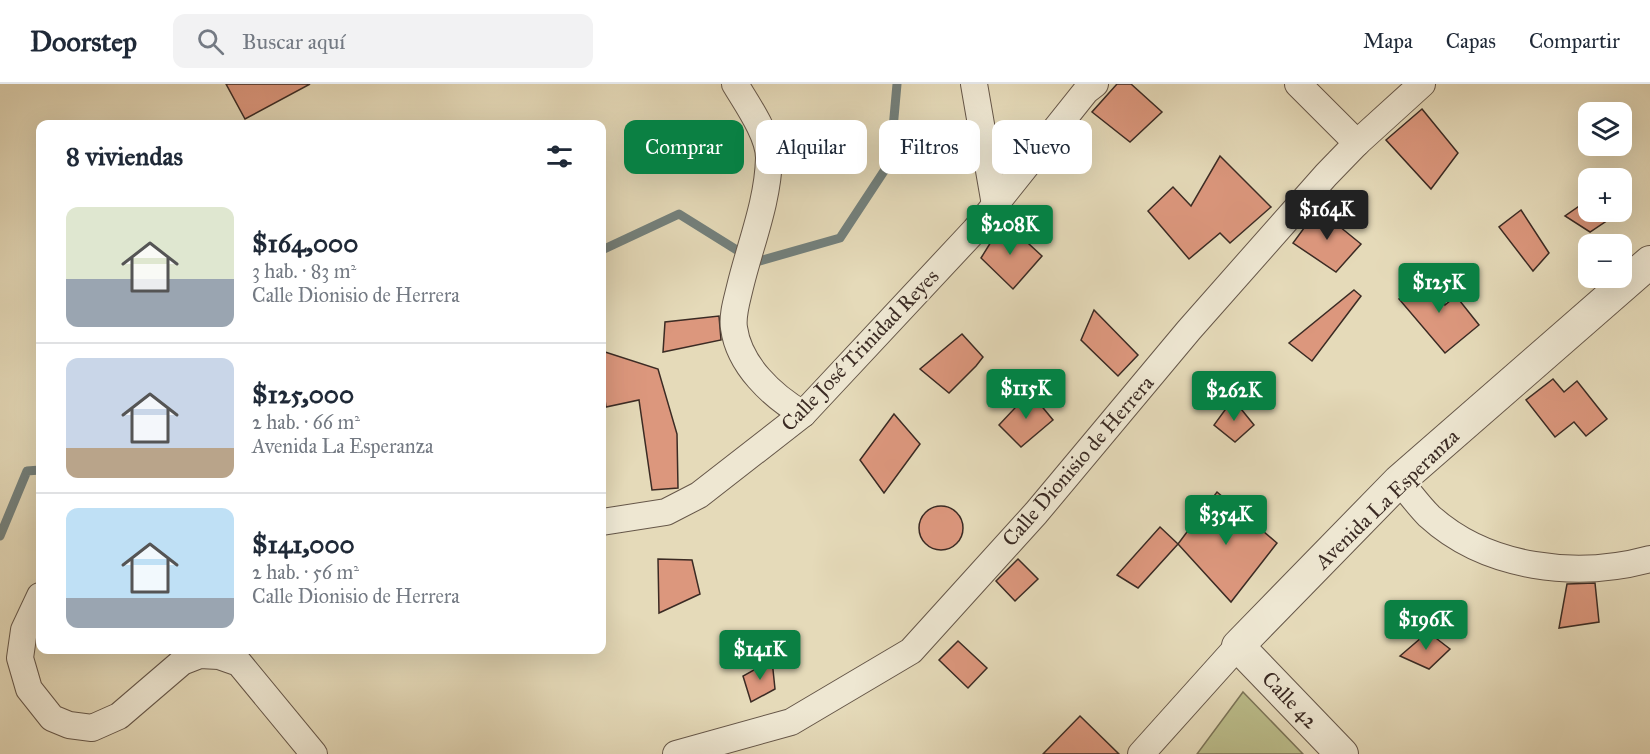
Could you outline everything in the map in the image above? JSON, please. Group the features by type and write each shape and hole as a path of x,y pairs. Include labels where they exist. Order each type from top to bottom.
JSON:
{"street":[{"path":"735,84 766,141 769,157 762,204 735,307 733,327 752,370 783,403 803,414"},
{"path":"974,84 995,205"},
{"name":"Calle José Trinidad Reyes","path":"606,521 666,512 699,495 803,414 975,230 1086,92 1095,84"},
{"path":"1298,84 1357,143"},
{"name":"Calle Dionisio de Herrera","path":"676,754 791,722 911,651 1036,513 1197,322 1357,143 1422,84"},
{"name":"Avenida La Esperanza","path":"1141,754 1238,646 1399,481 1650,262"},
{"path":"1399,481 1430,516 1468,543 1520,564 1570,568 1631,564 1650,559"},
{"path":"36,604 24,630 20,658 29,689 52,718 69,725 92,728 119,716 182,662 200,655 219,656 239,663 314,754"},
{"name":"Calle 42","path":"1238,646 1342,754"}],"green space":[{"path":"1243,692 1303,754 1197,754"}],"building":[{"path":"226,84 310,84 245,119"},
{"path":"1117,84 1131,84 1162,112 1130,142 1092,112"},
{"path":"1422,109 1458,153 1431,189 1386,140"},
{"path":"1220,156 1271,207 1230,243 1220,233 1189,259 1148,211 1173,187 1191,206"},
{"path":"1578,207 1578,222 1605,222 1590,232 1565,216"},
{"path":"1318,209 1361,244 1336,272 1293,243"},
{"path":"1521,210 1549,253 1533,271 1499,227"},
{"path":"1004,221 1042,256 1013,289 981,258"},
{"path":"1436,275 1445,305 1456,296 1479,325 1445,353 1399,299"},
{"path":"1354,290 1361,296 1312,361 1289,343"},
{"path":"1094,310 1138,355 1118,376 1081,340"},
{"path":"719,316 721,340 663,352 665,322"},
{"path":"962,334 983,357 949,393 920,369"},
{"path":"606,352 658,369 677,434 678,488 652,490 639,400 606,407"},
{"path":"1553,379 1564,392 1577,381 1607,419 1586,436 1574,422 1555,437 1526,400"},
{"path":"1030,392 1053,420 1021,447 999,425"},
{"path":"1233,399 1254,425 1235,442 1214,425"},
{"path":"894,414 920,444 884,493 860,460"},
{"path":"1217,492 1277,543 1231,602 1178,544"},
{"path":"941,506 949,507 957,512 962,520 962,536 957,544 949,549 941,550 933,549 925,544 920,536 919,528 920,520 925,512 933,507"},
{"path":"1160,527 1178,544 1138,588 1117,575"},
{"path":"658,559 692,560 700,594 659,613"},
{"path":"1018,559 1038,579 1015,601 996,581"},
{"path":"1595,583 1599,622 1559,628 1567,584"},
{"path":"1428,632 1450,649 1429,669 1400,656"},
{"path":"958,641 987,668 968,688 939,660"},
{"path":"772,660 775,689 751,702 743,676"},
{"path":"1080,716 1119,754 1043,754"}],"waterway":[{"path":"606,248 679,214 756,262 840,238 890,162 897,84"},
{"path":"0,536 27,471 36,470"}]}
